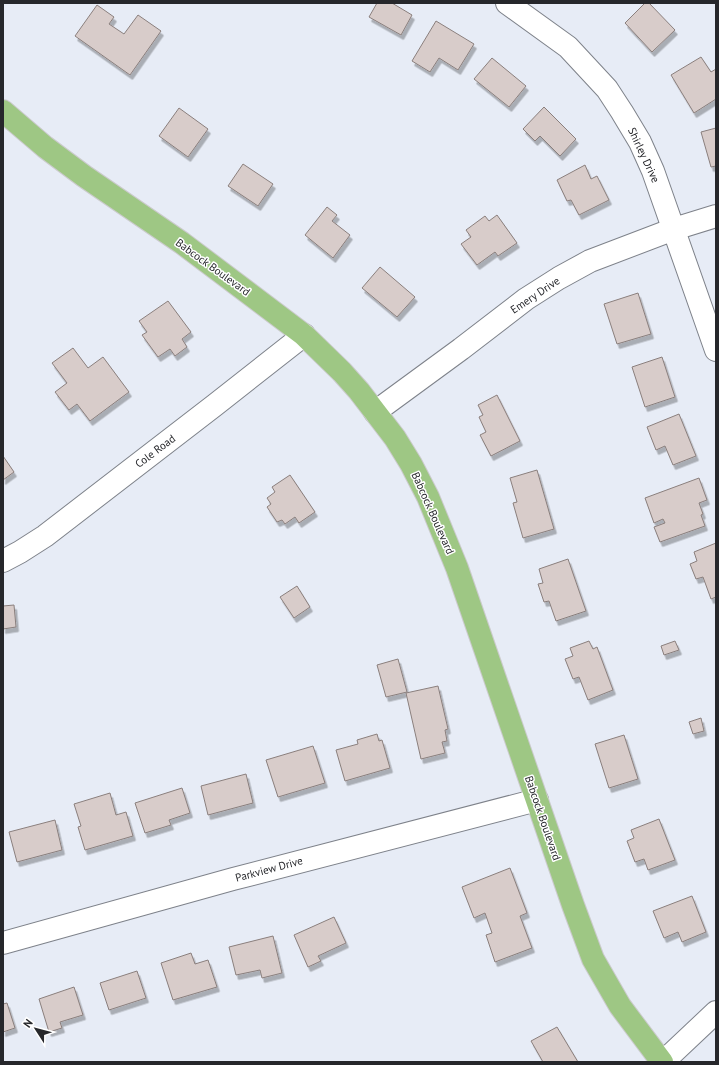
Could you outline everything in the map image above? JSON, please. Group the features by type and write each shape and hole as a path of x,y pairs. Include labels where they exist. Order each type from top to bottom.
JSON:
{"main road":[{"name":"Babcock Boulevard","path":"3,110 45,147 91,181 182,243 304,335 359,391 394,438 411,464 428,497 460,575 593,959 620,1006 663,1062"}],"street":[{"name":"Shirley Drive","path":"507,3 568,47 607,88 640,142 653,171 716,350"},
{"name":"Emery Drive","path":"375,412 526,299 559,278 590,261 674,229 716,216"},
{"name":"Cole Road","path":"3,560 20,552 45,536 304,335"},
{"name":"Parkview Drive","path":"3,943 233,879 537,800"},
{"path":"663,1062 716,1012"}],"building":[{"path":"377,3 392,3 412,15 401,35 369,17"},
{"path":"645,3 649,3 675,30 652,52 625,23"},
{"path":"97,5 114,17 109,24 124,34 138,15 161,31 130,75 75,36"},
{"path":"436,21 474,44 458,70 439,58 430,72 412,61"},
{"path":"701,57 711,72 716,69 716,99 694,113 671,75"},
{"path":"492,58 526,86 509,107 474,79"},
{"path":"544,107 576,139 560,156 540,136 535,141 523,129"},
{"path":"179,108 208,129 188,157 159,136"},
{"path":"716,128 716,166 711,167 701,132"},
{"path":"243,164 273,184 258,206 228,186"},
{"path":"585,165 591,179 597,176 609,200 579,215 571,200 567,201 557,180"},
{"path":"327,207 337,215 332,221 350,235 333,258 305,235"},
{"path":"497,215 517,243 498,256 495,252 477,265 461,244 471,237 466,230 485,216 489,221"},
{"path":"380,267 415,297 397,317 362,288"},
{"path":"638,293 651,334 617,344 604,304"},
{"path":"168,301 191,332 182,339 187,347 175,356 170,349 158,357 142,335 147,332 139,321"},
{"path":"73,348 88,368 103,357 129,392 90,421 77,404 69,410 55,392 67,383 52,363"},
{"path":"662,357 675,397 645,407 632,367"},
{"path":"497,395 520,441 491,456 480,435 486,432 479,417 483,415 478,405"},
{"path":"679,414 696,456 673,465 665,446 656,450 647,427"},
{"path":"3,456 14,472 3,480"},
{"path":"537,470 554,529 523,538 513,503 517,502 510,478"},
{"path":"290,475 315,512 299,523 295,517 285,524 282,520 277,522 267,507 271,504 267,498 275,492 272,487"},
{"path":"699,478 707,500 699,503 705,526 660,542 654,527 665,523 663,519 654,523 645,498"},
{"path":"716,543 716,597 711,599 703,577 696,579 690,564 697,561 694,552"},
{"path":"568,559 586,611 556,621 549,601 544,602 538,584 543,583 539,569"},
{"path":"297,586 310,607 294,618 280,597"},
{"path":"14,605 16,627 3,629 3,606"},
{"path":"589,641 593,649 597,647 613,690 588,700 579,677 573,679 565,659 573,656 570,648"},
{"path":"675,641 679,650 664,655 661,646"},
{"path":"398,659 407,692 386,697 377,665"},
{"path":"438,686 448,729 445,730 447,741 442,742 445,753 421,759 406,693"},
{"path":"701,718 704,731 693,734 689,722"},
{"path":"377,734 379,741 382,740 390,768 345,781 336,750 358,744 357,740"},
{"path":"624,735 638,779 609,788 595,744"},
{"path":"313,746 325,783 278,797 266,760"},
{"path":"246,774 253,803 208,815 201,786"},
{"path":"182,788 190,813 169,820 171,825 145,833 135,803"},
{"path":"110,793 116,815 126,812 133,836 85,850 78,827 81,826 74,804"},
{"path":"659,819 675,860 648,870 644,859 635,862 627,841 634,838 631,830"},
{"path":"55,820 62,850 17,862 9,832"},
{"path":"510,868 527,913 520,916 532,948 495,962 486,935 492,933 485,913 474,918 462,887"},
{"path":"692,896 706,932 682,942 678,932 664,938 653,911"},
{"path":"334,917 346,943 318,956 321,961 308,967 294,935"},
{"path":"273,936 282,973 262,978 260,970 236,975 229,947"},
{"path":"191,953 195,964 208,960 217,987 173,1000 161,963"},
{"path":"137,971 146,998 109,1010 100,983"},
{"path":"74,987 83,1015 60,1022 62,1028 49,1032 39,999"},
{"path":"7,1003 15,1028 3,1032 3,1004"},
{"path":"557,1027 578,1062 543,1062 531,1041"}]}
